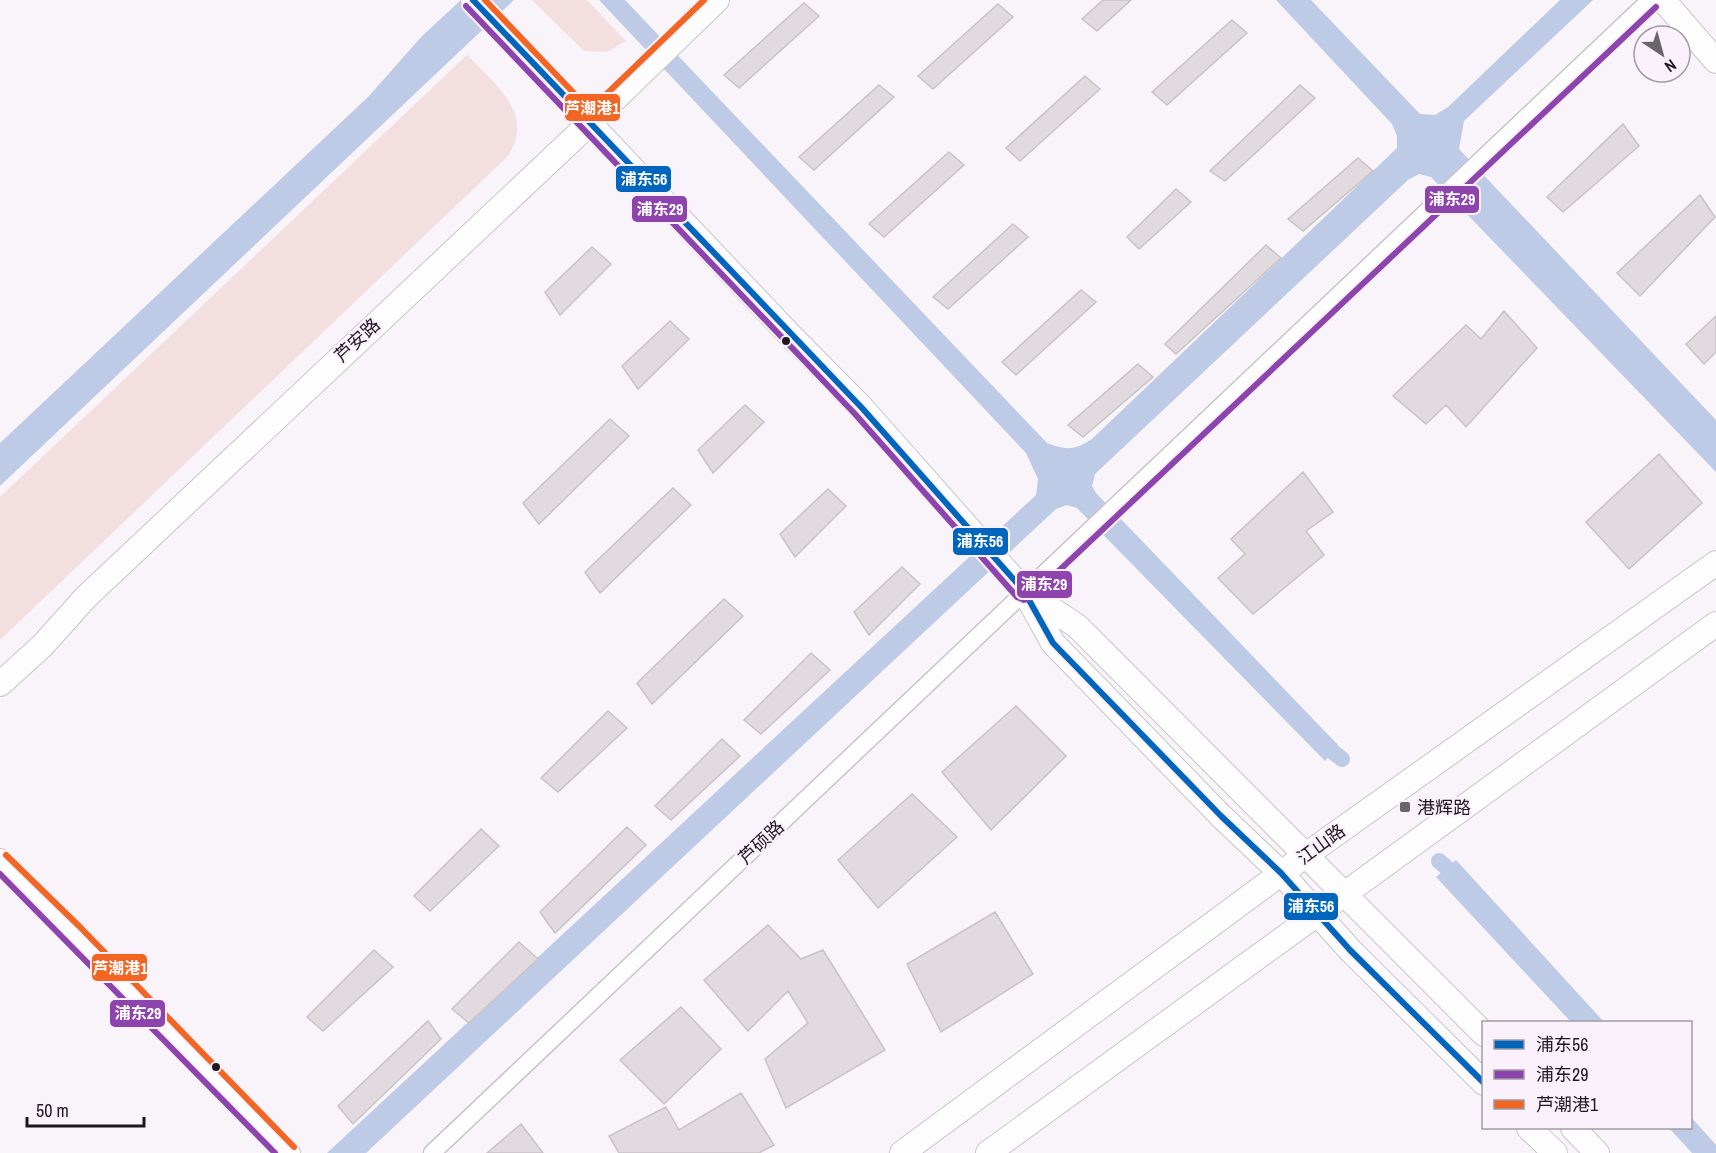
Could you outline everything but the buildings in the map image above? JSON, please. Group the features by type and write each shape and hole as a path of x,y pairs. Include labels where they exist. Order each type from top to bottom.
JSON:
{"main road":[{"path":"473,0 788,333 862,408 1024,591 1053,643 1221,816 1281,873 1316,914 1482,1081"},
{"name":"芦安路","path":"0,684 42,646 86,597 591,123 717,0"},
{"path":"1663,0 1716,61"},
{"name":"江山路","path":"902,1153 1281,873 1716,563"},
{"path":"1024,591 1077,627 1482,1032"},
{"path":"988,1153 1716,624"},
{"path":"0,861 73,932 288,1153"},
{"path":"1530,1129 1555,1153"},
{"path":"1574,1129 1597,1153"}],"street":[{"name":"芦硕路","path":"432,1153 1650,0"}],"shaded area":[{"path":"532,0 587,0 626,41 607,52 584,51"},
{"path":"467,55 499,88 514,113 517,126 515,141 508,156 0,640 0,497"}],"water":[{"path":"461,0 514,0 0,486 0,443 369,96 422,36"},
{"path":"599,0 625,0 1047,443 1071,448 1093,438 1397,148 1397,136 1392,124 1276,0 1311,0 1420,114 1435,115 1448,107 1560,0 1593,0 1464,121 1459,149 1716,420 1716,472 1431,177 1419,174 1408,180 1095,474 1092,486 1096,493 1338,745 1325,761 1077,508 1067,505 1056,509 366,1153 327,1153 1036,495 1038,479 1026,453"},
{"path":"1456,860 1603,1021 1570,1021 1436,877"},
{"path":"1692,1118 1716,1145 1716,1153 1692,1153 1670,1129 1692,1129"}],"waterway":[{"path":"1333,752 1342,759"},
{"path":"1439,861 1447,868"}],"transit line":[{"name":"浦东56","path":"473,0 862,408 1024,591 1053,643 1221,816 1281,873 1350,950 1482,1081"},
{"name":"芦潮港1","path":"485,0 590,110 704,0"},
{"name":"浦东29","path":"466,6 855,414 1017,597 1024,600 1030,598 1656,7"},
{"name":"芦潮港1","path":"6,855 79,926 294,1147"},
{"name":"浦东29","path":"0,874 275,1153"}],"place":[{"name":"港辉路","path":"1405,807"}]}
